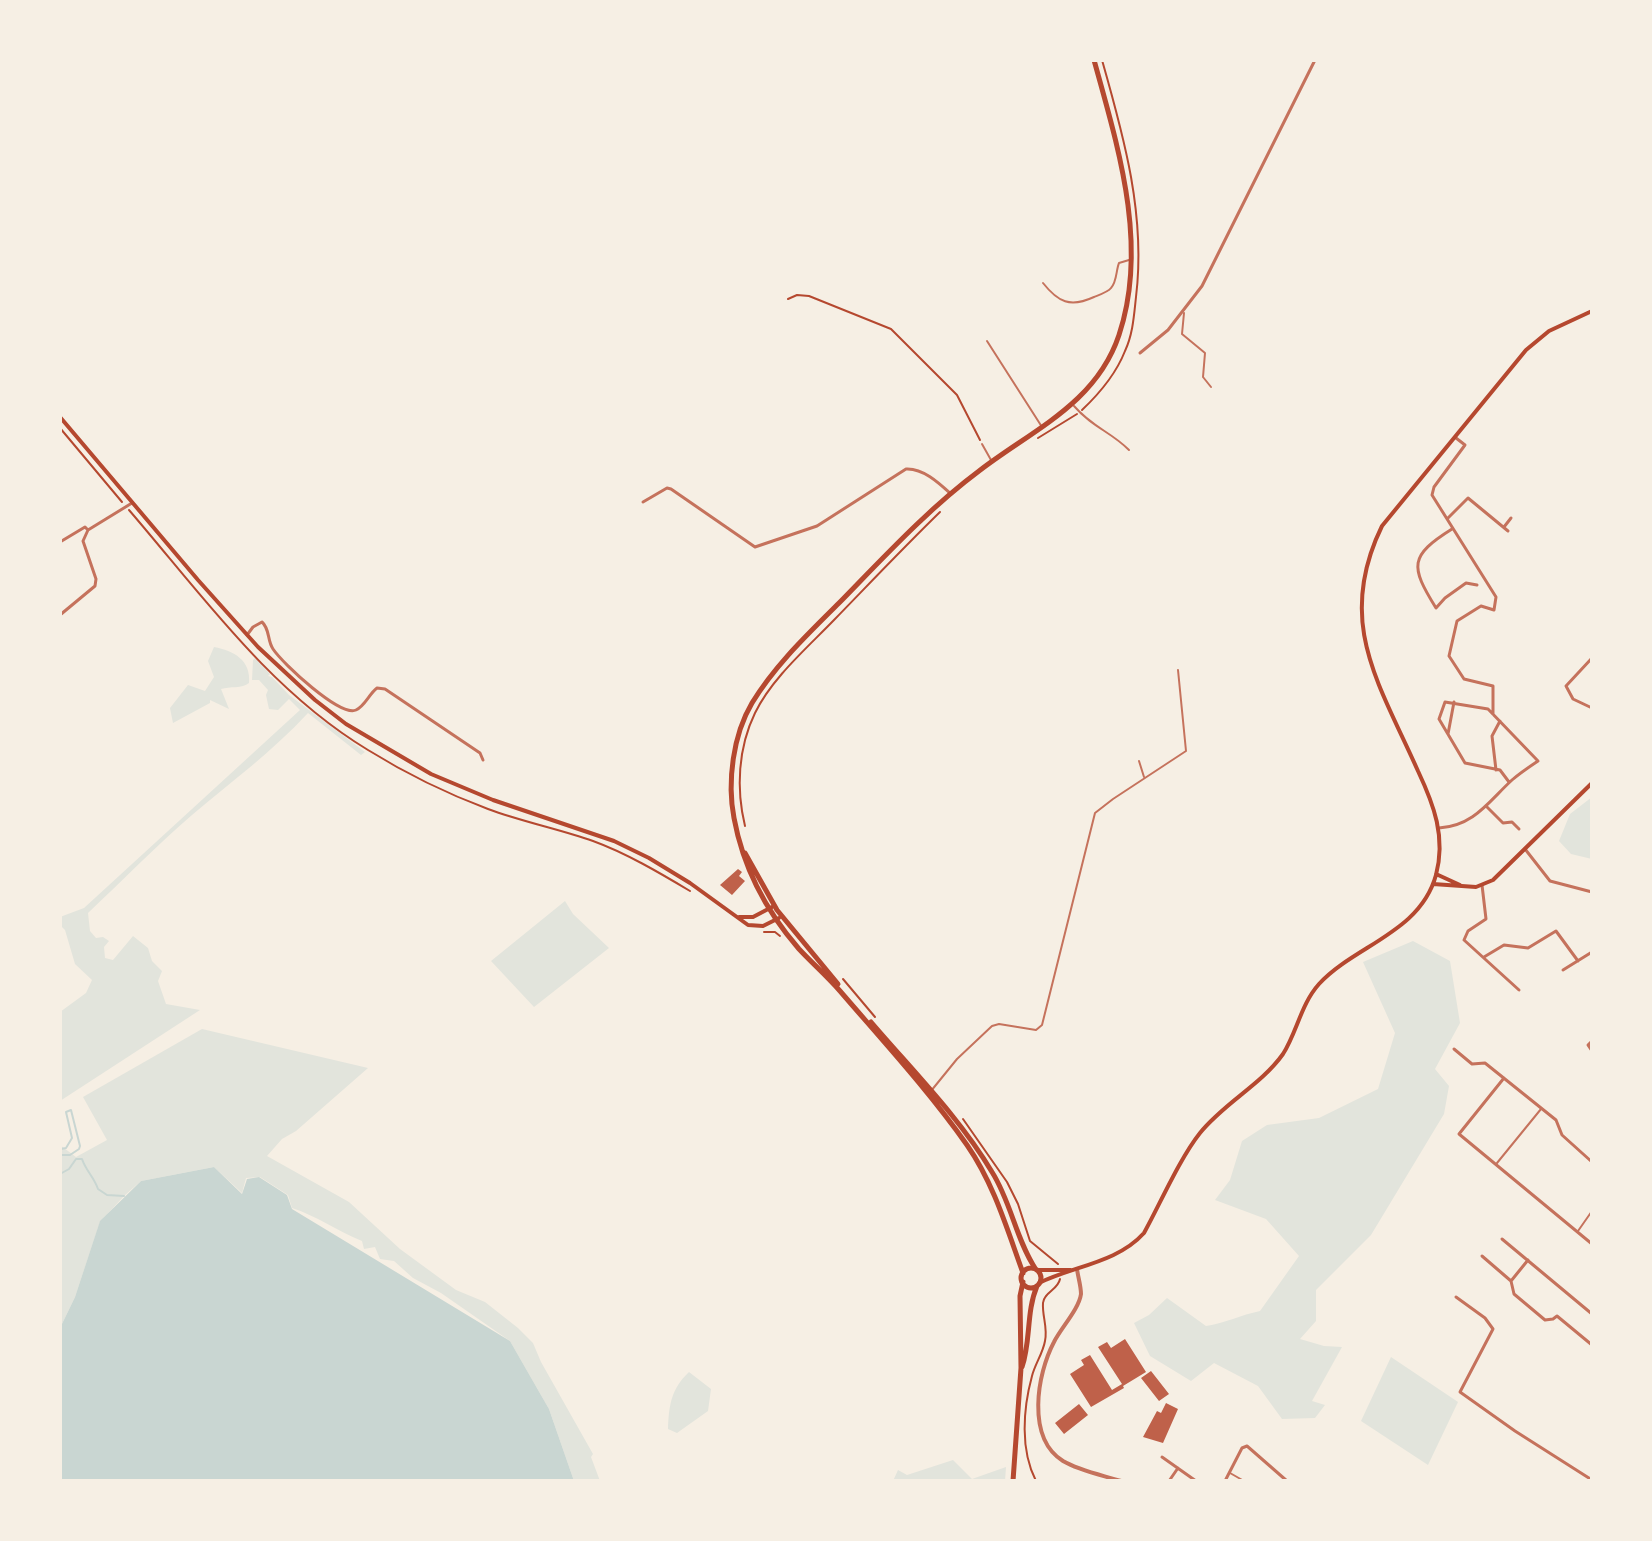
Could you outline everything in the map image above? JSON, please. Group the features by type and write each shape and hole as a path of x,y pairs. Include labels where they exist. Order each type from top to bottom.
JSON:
{"highway":[{"path":"1013,1481 1021,1368 1020,1296 1023,1273 1003,1213 968,1147 894,1054 798,948 778,918 744,852 733,815 732,779 737,741 750,706 799,644 951,494 1073,405 1094,383 1115,346 1127,302 1130,230 1125,181 1094,60"},
{"path":"778,918 931,1092 994,1174 1011,1211 1024,1251 1041,1278 1029,1309 1025,1357 1021,1368"},
{"path":"1023,1273 1027,1269 1036,1269"},
{"path":"1023,1282 1031,1287 1038,1284"}],"main road":[{"path":"1038,1284 1119,1253 1136,1242 1199,1135 1283,1053 1316,987 1411,917 1433,884 1440,854 1439,828 1432,802 1369,659 1361,624 1360,602 1369,552 1382,526 1526,350 1549,331 1592,311"},
{"path":"60,417 247,635 315,700 374,743 455,785 626,847 690,883 754,927 778,918"},
{"path":"1433,884 1482,885 1493,880 1592,783"},
{"path":"1436,874 1462,886"},
{"path":"738,917 753,917 772,908"},
{"path":"1036,1269 1077,1269"}],"street":[{"path":"1140,353 1168,330 1202,286 1315,60"},
{"path":"1454,436 1465,445 1432,494 1496,597 1494,610 1481,606 1457,621 1449,656 1464,679 1493,686 1493,714"},
{"path":"643,502 667,488 671,489 755,547 817,526 906,469 917,469 951,494"},
{"path":"1447,519 1468,498 1506,529 1511,518"},
{"path":"60,615 95,586 96,579 83,541 88,530 132,503"},
{"path":"60,542 85,527 88,530"},
{"path":"1453,529 1427,545 1421,553 1417,572 1421,583 1436,608 1466,583 1477,585"},
{"path":"247,635 262,622 267,626 274,651 317,692 345,711 355,711 377,688 385,689 480,753 483,760"},
{"path":"1592,658 1566,686 1573,699 1592,708"},
{"path":"1439,828 1464,823 1509,782 1538,761 1485,708 1445,702 1439,719 1466,764 1501,770 1509,782"},
{"path":"1448,735 1454,702"},
{"path":"1496,770 1492,736 1500,721"},
{"path":"1486,806 1503,823 1512,822 1519,829"},
{"path":"1525,849 1550,881 1592,892"},
{"path":"1482,885 1486,919 1468,931 1464,938 1519,990"},
{"path":"1484,957 1504,945 1528,948 1556,931 1578,961"},
{"path":"1563,970 1592,952"},
{"path":"1592,1041 1588,1045 1592,1051"},
{"path":"1454,1049 1472,1064 1485,1063 1542,1108 1556,1120 1562,1135 1592,1162"},
{"path":"1504,1078 1459,1134 1592,1244"},
{"path":"1502,1239 1592,1314"},
{"path":"1482,1256 1511,1281 1514,1294 1545,1320 1557,1316 1592,1345"},
{"path":"1511,1281 1528,1260"},
{"path":"1077,1269 1081,1295 1049,1352 1037,1401 1040,1429 1046,1444 1060,1459 1072,1466 1121,1481"},
{"path":"1456,1297 1485,1318 1493,1329 1460,1392 1592,1480"},
{"path":"1225,1481 1242,1448 1247,1446 1287,1481"},
{"path":"1162,1457 1196,1481"},
{"path":"1169,1481 1178,1468"}],"lane":[{"path":"1043,283 1065,304 1081,303 1110,289 1119,263 1130,260"},
{"path":"1184,311 1182,334 1205,353 1203,377 1211,387"},
{"path":"987,341 1042,428"},
{"path":"1073,405 1093,426 1112,434 1129,450"},
{"path":"982,444 991,462"},
{"path":"931,1092 957,1059 992,1026 999,1024 1036,1030 1042,1025 1095,813 1186,751 1178,670"},
{"path":"1139,761 1145,778"},
{"path":"1495,1164 1542,1108"},
{"path":"1577,1232 1592,1211"},
{"path":"1229,1472 1244,1481"}],"path":[{"path":"1030,443 1079,412 1097,395 1116,371 1125,352 1134,317 1139,274 1134,190 1102,60"},
{"path":"788,299 797,295 809,296 891,329 957,395 982,444"},
{"path":"60,428 230,629"},
{"path":"745,826 740,772 743,746 756,710 805,650 948,504"}],"shaded area":[{"path":"214,647 240,658 247,668 249,683 221,689 229,709 210,700 210,703 173,723 170,708 188,685 205,691 214,677 208,661"},
{"path":"255,658 270,674 268,676 289,695 365,752 361,755 308,713 179,827 88,913 90,931 96,938 103,937 109,941 104,947 105,958 113,960 133,936 148,948 152,961 162,971 158,981 166,1004 200,1010 60,1101 60,1012 86,993 92,980 75,964 65,930 60,925 60,917 84,908 300,710 289,699 278,710 269,709 268,690 259,680 252,680"},
{"path":"1592,797 1592,859 1571,854 1559,841 1570,814"},
{"path":"565,901 573,914 609,948 534,1007 491,961"},
{"path":"1413,941 1450,961 1460,1023 1435,1069 1449,1086 1444,1114 1371,1235 1316,1290 1316,1321 1300,1339 1342,1347 1312,1401 1325,1405 1315,1418 1282,1419 1258,1386 1214,1363 1191,1381 1150,1356 1134,1323 1149,1315 1167,1298 1206,1326 1260,1311 1299,1256 1266,1219 1215,1200 1230,1180 1242,1141 1267,1125 1319,1118 1378,1089 1395,1033 1363,962"},
{"path":"202,1029 368,1068 296,1131 282,1139 267,1156 349,1202 400,1249 456,1290 485,1302 518,1328 533,1343 593,1454 591,1457 600,1481 574,1481 549,1409 510,1341 441,1293 413,1278 394,1261 380,1259 375,1247 364,1249 362,1241 292,1208 288,1195 260,1177 246,1178 242,1193 214,1167 141,1181 100,1222 75,1297 60,1328 60,1145 76,1157 107,1140 83,1097"},
{"path":"214,1167 242,1194 247,1179 259,1177 287,1195 292,1209 510,1341 549,1409 574,1481 60,1481 60,1328 75,1297 100,1221 141,1181"},
{"path":"1391,1357 1458,1402 1428,1465 1361,1421"},
{"path":"689,1372 711,1389 708,1411 677,1433 668,1429 670,1405 678,1385"},
{"path":"953,1460 972,1479 1006,1467 1005,1481 893,1481 898,1470 907,1475"}],"building":[{"path":"738,869 742,872 739,876 745,881 732,895 720,885"},
{"path":"1125,1339 1146,1372 1124,1388 1091,1407 1070,1374 1084,1365 1081,1360 1090,1355 1112,1390 1122,1384 1098,1347 1107,1342 1111,1348"},
{"path":"1151,1371 1169,1394 1159,1401 1141,1378"},
{"path":"1166,1403 1178,1409 1163,1443 1143,1437 1157,1411 1161,1413"},
{"path":"1079,1404 1088,1415 1064,1434 1055,1423"}],"waterway":[{"path":"60,1147 66,1148 72,1138 66,1112 71,1110 80,1146 70,1155 60,1155"},
{"path":"60,1174 69,1169 76,1159 82,1159 98,1189 107,1195 124,1196"}]}
